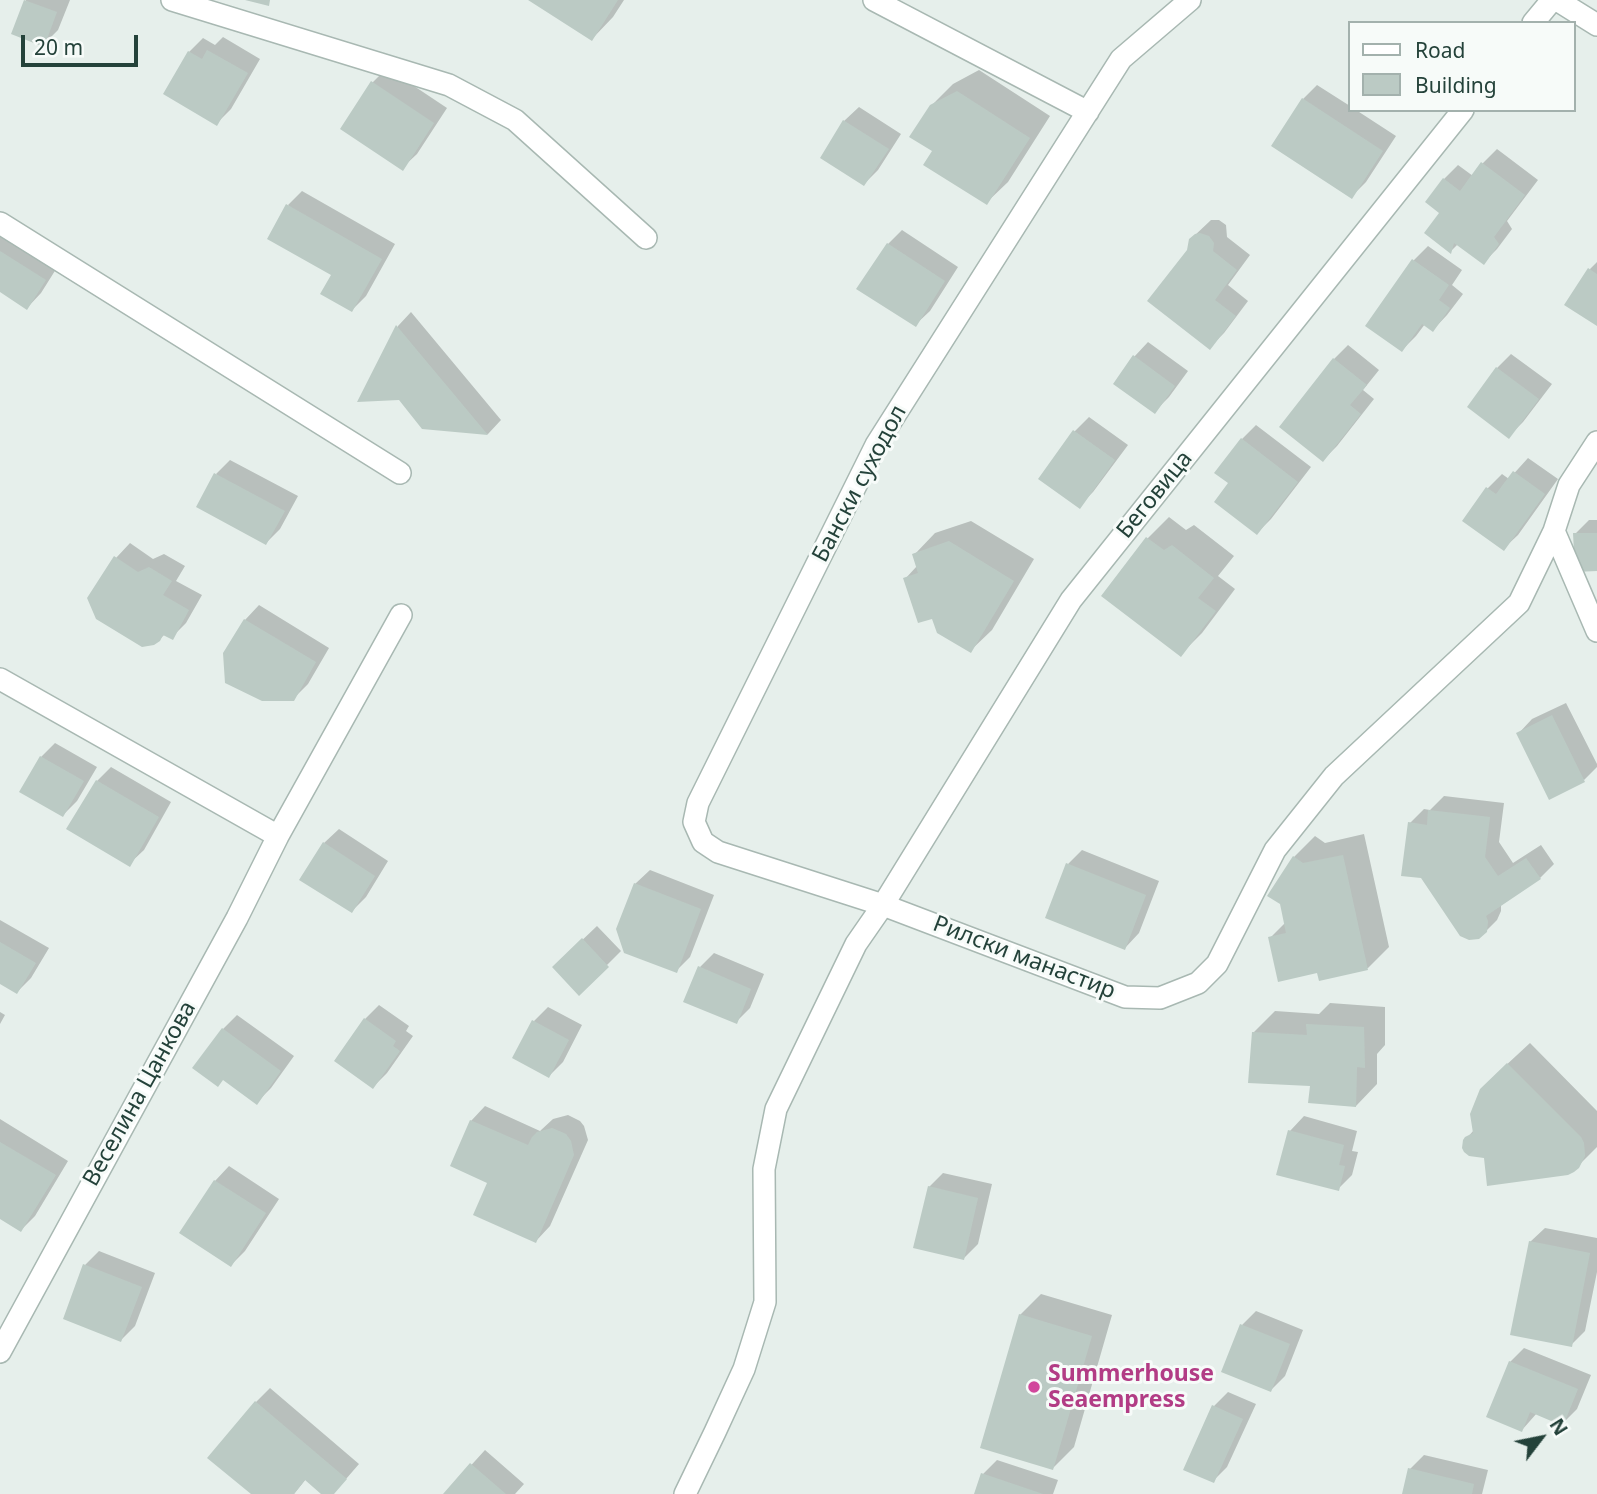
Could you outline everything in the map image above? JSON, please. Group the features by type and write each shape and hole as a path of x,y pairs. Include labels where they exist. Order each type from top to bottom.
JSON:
{"street":[{"path":"172,0 449,85 515,120 646,237"},
{"path":"874,0 1088,111"},
{"name":"Бански суходол","path":"883,905 718,852 703,842 694,822 698,803 876,445 1121,59 1191,0"},
{"path":"1535,21 1552,0"},
{"path":"1557,0 1597,25"},
{"name":"Беговица","path":"883,905 1071,600 1461,112"},
{"path":"0,223 400,473"},
{"name":"Рилски манастир","path":"883,905 1125,997 1160,998 1198,984 1217,964 1276,850 1334,776 1519,603 1555,531 1569,485 1597,442"},
{"path":"1555,531 1597,631"},
{"name":"Веселина Цанкова","path":"0,1352 237,918 278,836 401,615"},
{"path":"0,679 278,836"},
{"path":"685,1494 744,1369 765,1302 764,1169 776,1109 856,944 883,905"}],"building":[{"path":"24,0 57,12 44,47 11,34"},
{"path":"245,0 270,0 269,6"},
{"path":"528,0 618,0 592,41"},
{"path":"207,50 248,73 217,126 163,94 188,51 202,59"},
{"path":"371,81 434,123 403,171 340,129"},
{"path":"957,91 1030,138 987,205 923,165 932,151 909,137 930,105"},
{"path":"1302,98 1383,151 1352,199 1271,146"},
{"path":"843,120 889,149 864,186 820,158"},
{"path":"1481,162 1525,195 1494,237 1499,244 1484,265 1454,243 1451,254 1424,233 1439,213 1425,202 1443,178 1460,191"},
{"path":"286,204 382,259 352,312 320,294 331,275 267,239"},
{"path":"1200,233 1209,236 1214,243 1213,251 1237,270 1215,300 1236,316 1210,350 1147,301 1187,250 1189,239"},
{"path":"887,243 945,281 916,327 856,289"},
{"path":"0,251 46,280 27,310 0,292"},
{"path":"1412,259 1449,285 1439,300 1450,308 1433,332 1422,324 1402,352 1365,326"},
{"path":"1588,268 1597,274 1597,326 1564,305"},
{"path":"396,325 488,435 422,429 399,400 357,402"},
{"path":"1133,355 1175,386 1155,414 1113,384"},
{"path":"1333,358 1367,385 1350,405 1361,414 1323,462 1279,427"},
{"path":"1496,367 1539,399 1509,439 1467,407"},
{"path":"1073,430 1115,460 1080,509 1038,479"},
{"path":"1241,438 1298,482 1257,535 1214,502 1228,483 1214,473"},
{"path":"1513,471 1545,494 1504,551 1462,521 1486,487 1496,494"},
{"path":"214,473 285,511 266,545 196,507"},
{"path":"1573,533 1597,533 1597,571 1575,572"},
{"path":"1146,537 1164,550 1172,545 1214,578 1198,598 1216,611 1181,657 1101,596"},
{"path":"949,541 1014,581 971,653 937,633 932,619 918,623 903,578 918,573 912,554"},
{"path":"114,556 138,572 149,567 172,581 163,595 189,610 173,640 163,635 154,645 142,647 96,619 87,598"},
{"path":"244,619 316,662 294,701 262,701 225,683 223,653"},
{"path":"1552,715 1585,782 1549,800 1516,733"},
{"path":"40,756 84,781 63,817 19,792"},
{"path":"96,780 159,817 130,867 66,829"},
{"path":"1428,810 1490,817 1485,857 1498,876 1526,858 1541,879 1486,916 1487,932 1479,939 1469,940 1460,936 1421,878 1401,876 1408,822 1427,825"},
{"path":"323,842 375,876 352,913 299,880"},
{"path":"1343,855 1368,970 1319,981 1317,973 1278,982 1268,937 1286,933 1280,904 1267,896 1293,856 1303,863"},
{"path":"1066,863 1146,895 1125,950 1045,918"},
{"path":"634,883 701,909 677,973 624,953 616,929"},
{"path":"582,938 609,967 579,996 552,967"},
{"path":"0,942 36,963 17,994 0,984"},
{"path":"698,966 751,989 737,1024 683,1002"},
{"path":"364,1018 396,1041 393,1046 400,1051 373,1089 334,1061"},
{"path":"532,1020 569,1040 549,1078 512,1058"},
{"path":"1306,1024 1364,1027 1365,1068 1357,1067 1356,1107 1308,1103 1310,1086 1248,1083 1252,1032 1307,1035"},
{"path":"222,1028 281,1071 257,1105 223,1080 218,1087 192,1068"},
{"path":"1507,1063 1581,1137 1585,1156 1574,1172 1487,1186 1484,1158 1469,1156 1464,1152 1463,1140 1473,1133 1470,1114 1480,1089"},
{"path":"470,1120 528,1145 537,1132 552,1128 566,1134 571,1141 574,1155 536,1243 473,1215 487,1183 450,1166"},
{"path":"1288,1130 1344,1145 1339,1165 1345,1166 1339,1191 1276,1175"},
{"path":"0,1142 56,1175 21,1232 0,1219"},
{"path":"214,1180 266,1213 231,1267 179,1233"},
{"path":"928,1186 978,1198 964,1260 913,1248"},
{"path":"1529,1241 1590,1253 1572,1347 1510,1335"},
{"path":"83,1264 142,1287 121,1342 63,1319"},
{"path":"1019,1314 1092,1336 1053,1470 980,1448"},
{"path":"1240,1324 1290,1344 1271,1392 1221,1372"},
{"path":"1509,1361 1578,1389 1563,1426 1530,1412 1522,1432 1486,1417"},
{"path":"255,1401 347,1479 334,1494 321,1494 305,1480 294,1494 251,1494 207,1458"},
{"path":"1212,1405 1243,1419 1214,1483 1183,1470"},
{"path":"470,1463 506,1494 443,1494"},
{"path":"1408,1468 1474,1484 1472,1494 1402,1494"},
{"path":"981,1473 1043,1494 974,1494"}],"place":[{"name":"Summerhouse Seaempress","path":"1034,1387"}]}
